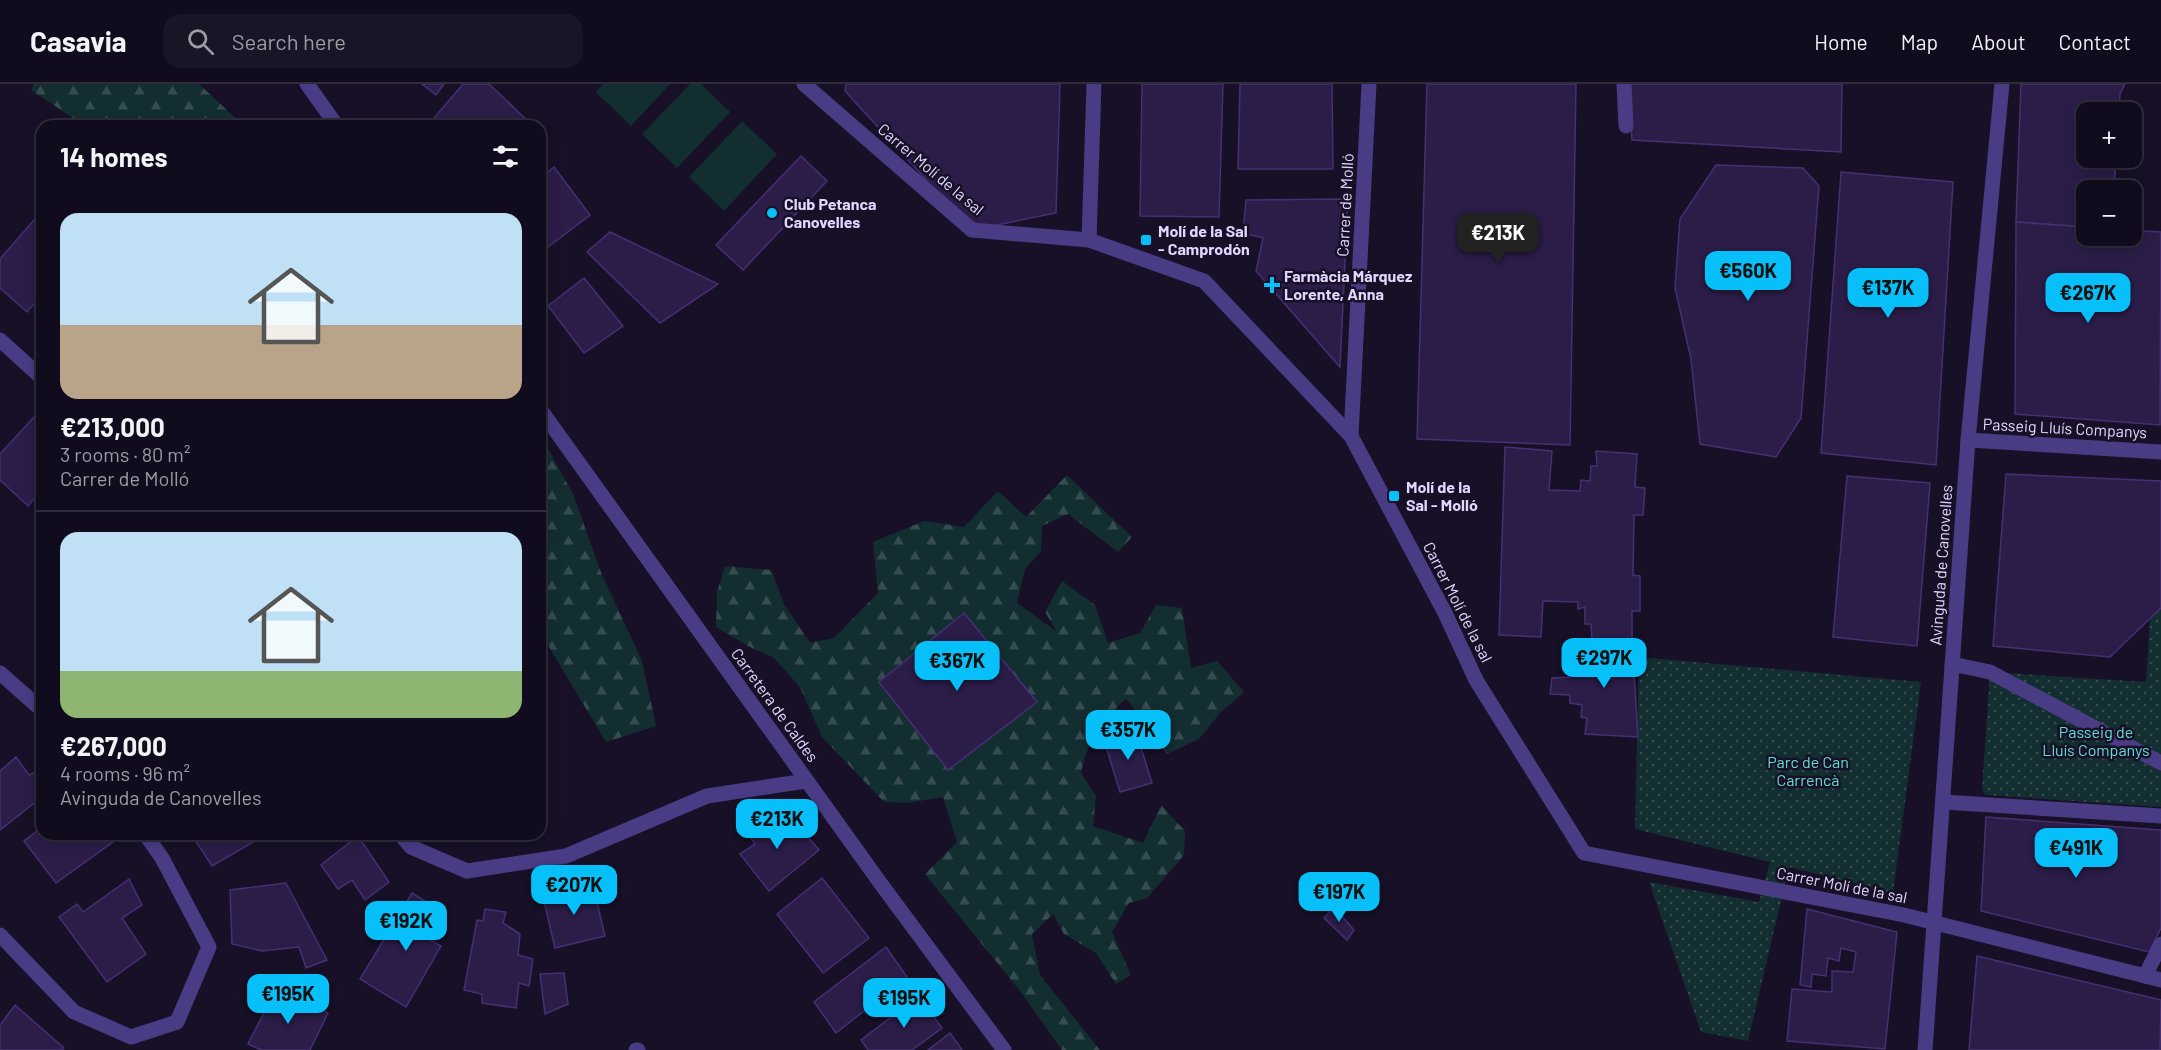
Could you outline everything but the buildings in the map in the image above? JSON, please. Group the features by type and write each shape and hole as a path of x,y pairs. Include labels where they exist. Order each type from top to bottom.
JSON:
{"street":[{"path":"307,84 333,120"},
{"path":"1089,240 1094,84"},
{"name":"Carrer de Molló","path":"1351,436 1369,84"},
{"path":"1624,84 1626,126"},
{"name":"Avinguda de Canovelles","path":"1925,1050 1968,440 2002,84"},
{"name":"Carrer Molí de la sal","path":"809,86 972,230 1089,240 1204,281 1351,436 1445,613 1476,680 1584,853 1905,915 2161,980"},
{"path":"0,340 36,373"},
{"name":"Carretera de Caldes","path":"546,417 806,781 1004,1050"},
{"name":"Passeig Lluís Companys","path":"1968,440 2161,452"},
{"path":"1952,664 1990,672 2161,764"},
{"path":"0,673 36,705"},
{"path":"405,840 411,847 467,871 566,856 707,796 806,781"},
{"path":"1944,802 2161,816"},
{"path":"0,935 74,1012 131,1037 177,1022 209,947 162,858 149,840"},
{"path":"2145,976 2161,944"}],"green space":[{"path":"34,84 199,84 238,120 76,120 31,90"},
{"path":"603,84 670,84 631,126 596,92"},
{"path":"690,84 701,84 730,112 677,168 642,134"},
{"path":"742,121 777,154 724,211 689,177"},
{"path":"546,445 573,494 602,575 642,661 656,726 606,742 546,642"},
{"path":"1067,475 1132,537 1118,552 1068,514 1042,526 1041,551 1025,569 1017,603 1057,632 1045,612 1062,581 1095,605 1108,643 1140,633 1156,605 1182,608 1191,668 1217,661 1244,692 1220,713 1199,739 1167,754 1146,722 1126,699 1109,715 1087,750 1081,773 1096,796 1093,826 1143,843 1161,805 1185,831 1184,855 1147,898 1129,903 1112,932 1131,975 1116,984 1096,953 1064,934 1053,914 1032,934 1040,975 1100,1050 1062,1050 1020,991 925,874 957,842 943,797 907,803 884,802 822,737 800,687 774,658 716,627 717,592 725,566 771,570 784,604 810,643 834,638 878,593 873,542 924,521 964,527 998,491 1026,517"},
{"name":"Passeig de Lluís Companys","path":"2161,608 2161,807 1985,795 1982,789 1990,672 2146,682 2150,618"},
{"name":"Parc de Can Carrencà","path":"1639,657 1921,682 1893,893 1789,867 1748,1041 1701,1032 1649,882 1759,902 1770,862 1635,829"}],"place":[{"name":"Club Petanca Canovelles","path":"772,213"},
{"name":"Molí de la Sal - Camprodón","path":"1146,240"},
{"name":"Farmàcia Márquez Lorente, Anna","path":"1272,285"},
{"name":"Molí de la Sal - Molló","path":"1394,496"}]}
